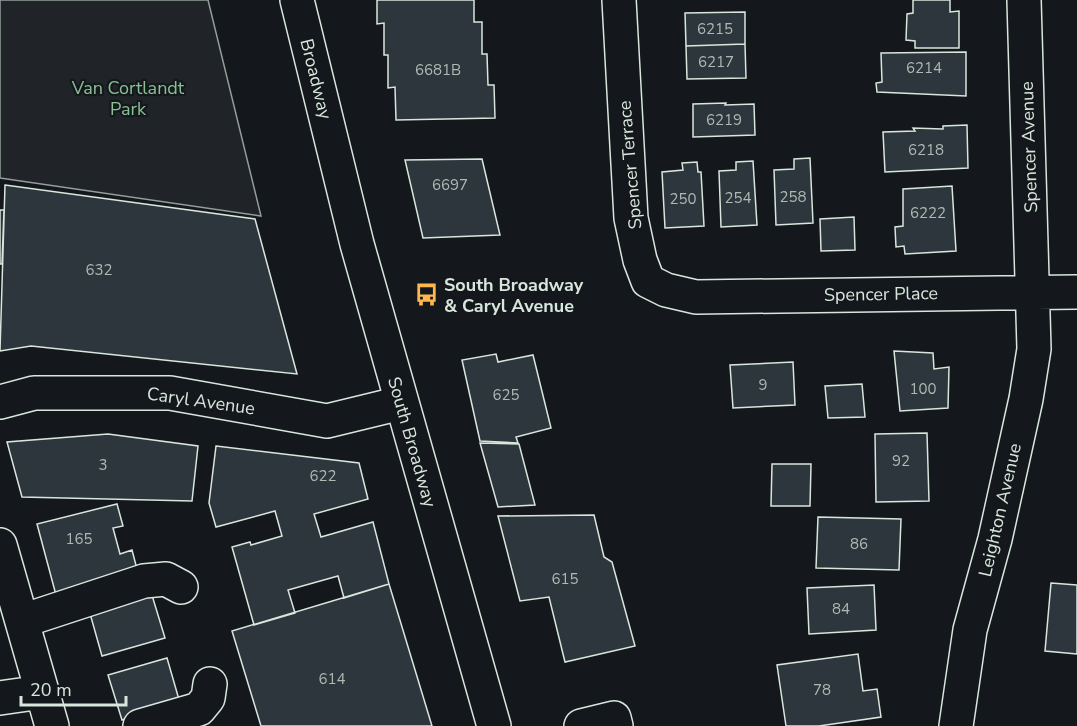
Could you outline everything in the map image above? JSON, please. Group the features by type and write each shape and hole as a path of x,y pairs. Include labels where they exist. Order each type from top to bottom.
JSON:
{"street":[{"name":"Broadway","path":"297,0 336,157"},
{"name":"Spencer Terrace","path":"619,0 631,218 640,260 648,281 666,290 696,297 728,296"},
{"name":"Spencer Avenue","path":"1024,0 1034,293"},
{"name":"South Broadway","path":"336,157 401,403 494,726"},
{"name":"Spencer Place","path":"728,296 1077,292"},
{"name":"Leighton Avenue","path":"956,726 970,630 995,539 1026,399 1034,349 1034,293"},
{"name":"Caryl Avenue","path":"0,402 34,393 170,393 327,421 401,403"},
{"path":"0,545 52,726"},
{"path":"22,621 144,581 166,579 181,587"},
{"path":"140,726 199,709 208,698 210,684"},
{"path":"0,698 42,692"},
{"path":"581,726 614,718 616,726"}],"green space":[{"name":"Van Cortlandt Park","path":"0,0 208,0 261,216 0,178"}],"building":[{"path":"377,0 474,0 474,22 482,22 482,54 487,54 488,85 494,85 495,118 396,120 395,87 388,88 388,55 384,55 384,23 377,24"},
{"path":"913,0 950,0 950,12 959,11 959,48 915,48 915,41 906,40 907,14 913,13"},
{"path":"745,12 745,44 686,46 685,13"},
{"path":"745,44 746,78 687,79 686,46"},
{"path":"966,52 966,96 877,92 876,83 882,82 881,53"},
{"path":"726,103 725,105 754,104 755,135 693,137 693,104"},
{"path":"967,125 968,168 885,172 883,132 915,131 913,128 943,129 943,126"},
{"path":"810,158 813,223 776,225 774,170 794,169 794,159"},
{"path":"482,159 500,235 423,238 405,160"},
{"path":"753,161 757,225 721,227 719,171 736,170 736,162"},
{"path":"697,162 698,172 701,172 704,226 665,228 662,172 683,170 682,163"},
{"path":"5,185 255,219 297,374 31,346 0,351"},
{"path":"952,186 956,251 905,254 904,246 896,247 895,227 903,226 903,189"},
{"path":"0,210 4,210 2,264 0,264"},
{"path":"854,217 855,250 821,251 820,219"},
{"path":"894,351 933,353 934,369 949,367 948,408 900,411"},
{"path":"496,354 498,362 533,355 551,428 516,437 518,443 480,441 462,360"},
{"path":"793,362 795,405 733,408 730,365"},
{"path":"862,384 865,417 828,418 825,386"},
{"path":"927,433 929,501 876,502 875,434"},
{"path":"108,434 198,446 192,501 22,497 7,442"},
{"path":"480,443 519,444 535,505 498,507"},
{"path":"216,446 359,463 368,499 314,514 321,537 373,522 389,584 344,598 338,576 288,590 295,613 254,625 232,547 250,542 251,545 282,536 275,511 216,527 209,503"},
{"path":"772,464 811,464 810,506 771,506"},
{"path":"117,504 123,526 113,528 120,554 132,550 138,573 56,595 37,524"},
{"path":"594,515 604,557 612,562 635,646 565,662 549,597 520,601 498,516"},
{"path":"818,517 901,519 899,570 816,568"},
{"path":"1051,583 1077,585 1077,654 1045,651"},
{"path":"389,584 432,726 261,726 232,631"},
{"path":"874,585 876,630 809,634 807,588"},
{"path":"151,592 165,638 102,656 89,610"},
{"path":"858,654 863,691 877,689 881,717 819,726 786,726 777,665"},
{"path":"167,658 180,703 122,720 108,675"}],"place":[{"name":"South Broadway & Caryl Avenue","path":"426,295"}]}
